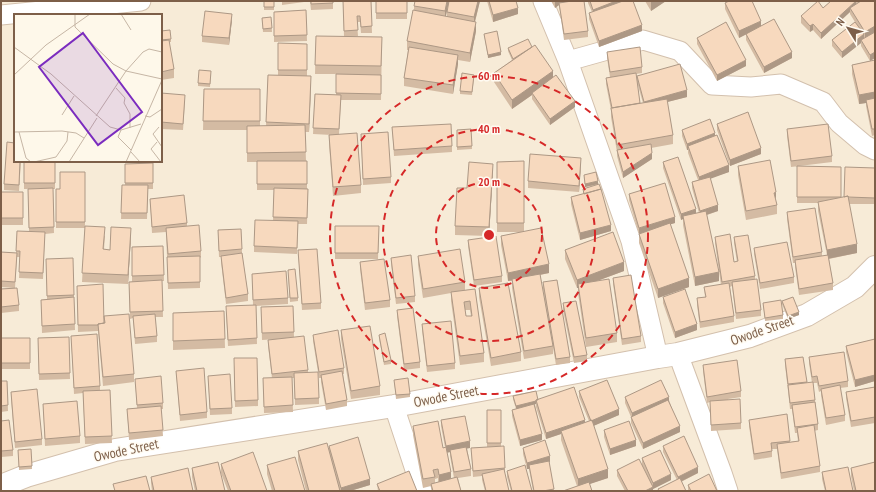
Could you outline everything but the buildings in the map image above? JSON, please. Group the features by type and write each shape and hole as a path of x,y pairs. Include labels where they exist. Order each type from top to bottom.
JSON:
{"street":[{"path":"1,15 141,1"},
{"path":"543,1 568,61 631,241 668,356 722,473 728,491"},
{"path":"568,61 643,40 680,51 712,86 751,87 781,84 823,102 839,123 865,146 875,150"},
{"name":"Owode Street","path":"1,486 26,476 115,450 394,406 668,356 750,336 807,315 855,287 875,267"},
{"path":"394,406 422,491"}],"shaded area":[{"path":"1,1 875,1 875,491 1,491"}]}
